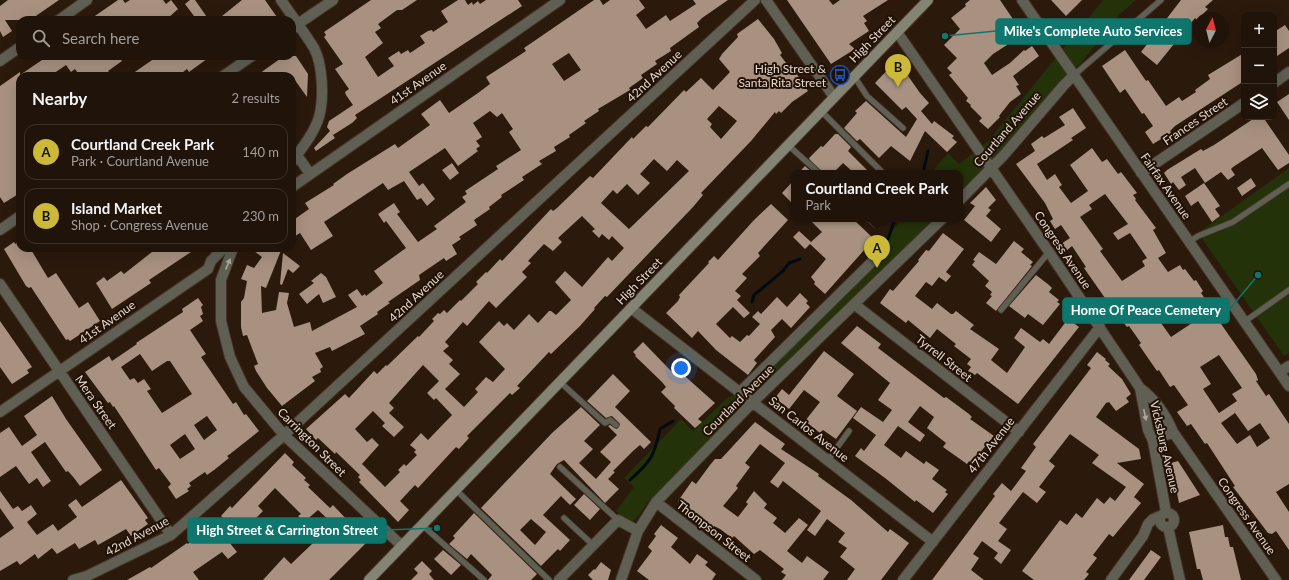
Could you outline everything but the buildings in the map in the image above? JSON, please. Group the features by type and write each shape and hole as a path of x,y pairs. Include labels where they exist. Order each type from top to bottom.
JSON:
{"main road":[{"name":"High Street","path":"369,580 928,0"}],"street":[{"path":"65,16 87,0"},
{"path":"281,0 290,16"},
{"path":"296,25 333,0"},
{"name":"41st Avenue","path":"296,184 560,0"},
{"name":"42nd Avenue","path":"73,580 87,576 171,535 284,435 755,0"},
{"path":"766,0 834,97"},
{"name":"Fairfax Avenue","path":"1022,0 1289,386"},
{"path":"296,27 314,49 320,64 321,92 319,118 312,133 296,156"},
{"name":"Congress Avenue","path":"897,32 1049,252 1140,388 1151,396 1168,421 1173,432 1276,580"},
{"path":"0,61 16,50"},
{"path":"229,72 246,60"},
{"path":"1277,81 1289,72"},
{"name":"Courtland Avenue","path":"963,197 991,168 1074,75"},
{"name":"Frances Street","path":"1141,173 1241,105"},
{"path":"296,161 310,174"},
{"path":"0,230 16,219"},
{"name":"Courtland Avenue","path":"621,580 638,531 656,502 753,402 939,222"},
{"name":"Courtland Avenue","path":"740,392 882,251"},
{"name":"41st Avenue","path":"0,412 208,269 211,261 220,252"},
{"name":"Carrington Street","path":"232,252 221,280 221,321 230,357 244,387 284,435 402,546"},
{"path":"208,269 221,280"},
{"name":"Mera Street","path":"0,284 171,535"},
{"name":"Tyrrell Street","path":"854,304 1019,432"},
{"name":"San Carlos Avenue","path":"631,308 933,542"},
{"name":"47th Avenue","path":"903,580 1100,327"},
{"path":"1280,372 1289,366"},
{"name":"Vicksburg Avenue","path":"1140,388 1148,430 1153,441 1163,514 1170,513 1174,517 1172,524 1167,527"},
{"path":"1153,441 1173,432"},
{"name":"Thompson Street","path":"656,502 756,580"},
{"path":"1111,580 1143,536 1153,519 1163,514"},
{"path":"559,580 618,520 638,531"},
{"path":"1143,536 1152,530 1167,527 1180,580"}],"lane":[{"path":"1074,75 1161,0"},
{"path":"854,76 867,96 903,128"},
{"path":"821,111 880,170"},
{"path":"788,145 816,170"},
{"path":"1189,242 1198,236 1233,222 1289,184"},
{"path":"872,222 877,226"},
{"path":"1001,310 1049,252"},
{"path":"1244,322 1289,290"},
{"path":"560,382 605,423 610,420 616,425"},
{"path":"828,460 849,431"},
{"path":"560,467 618,520"},
{"path":"456,490 549,580"},
{"path":"564,518 593,545"},
{"path":"422,525 484,580"}],"green space":[{"path":"1103,0 1136,0 1120,14 1081,63 1058,83 1003,150 963,191 963,170 934,170 948,153 959,164 988,141"},
{"path":"1289,168 1289,353 1284,356 1198,233"},
{"path":"899,222 931,222 649,501 635,519 629,522 616,511 634,487 624,478 681,419 693,431 727,398 752,386 886,250 881,244"}],"waterway":[{"path":"924,170 928,151"},
{"path":"888,239 894,222"},
{"path":"752,302 754,295 783,271 789,263 800,259"},
{"path":"630,480 651,458 656,446 660,429 673,421"}],"place":[{"name":"Mike's Complete Auto Services","path":"945,36"},
{"name":"High Street & Santa Rita Street","path":"840,75"},
{"name":"Island Market","path":"898,87"},
{"name":"Courtland Creek Park","path":"877,268"},
{"name":"Home Of Peace Cemetery","path":"1258,275"},
{"name":"High Street & Carrington Street","path":"437,528"}]}
